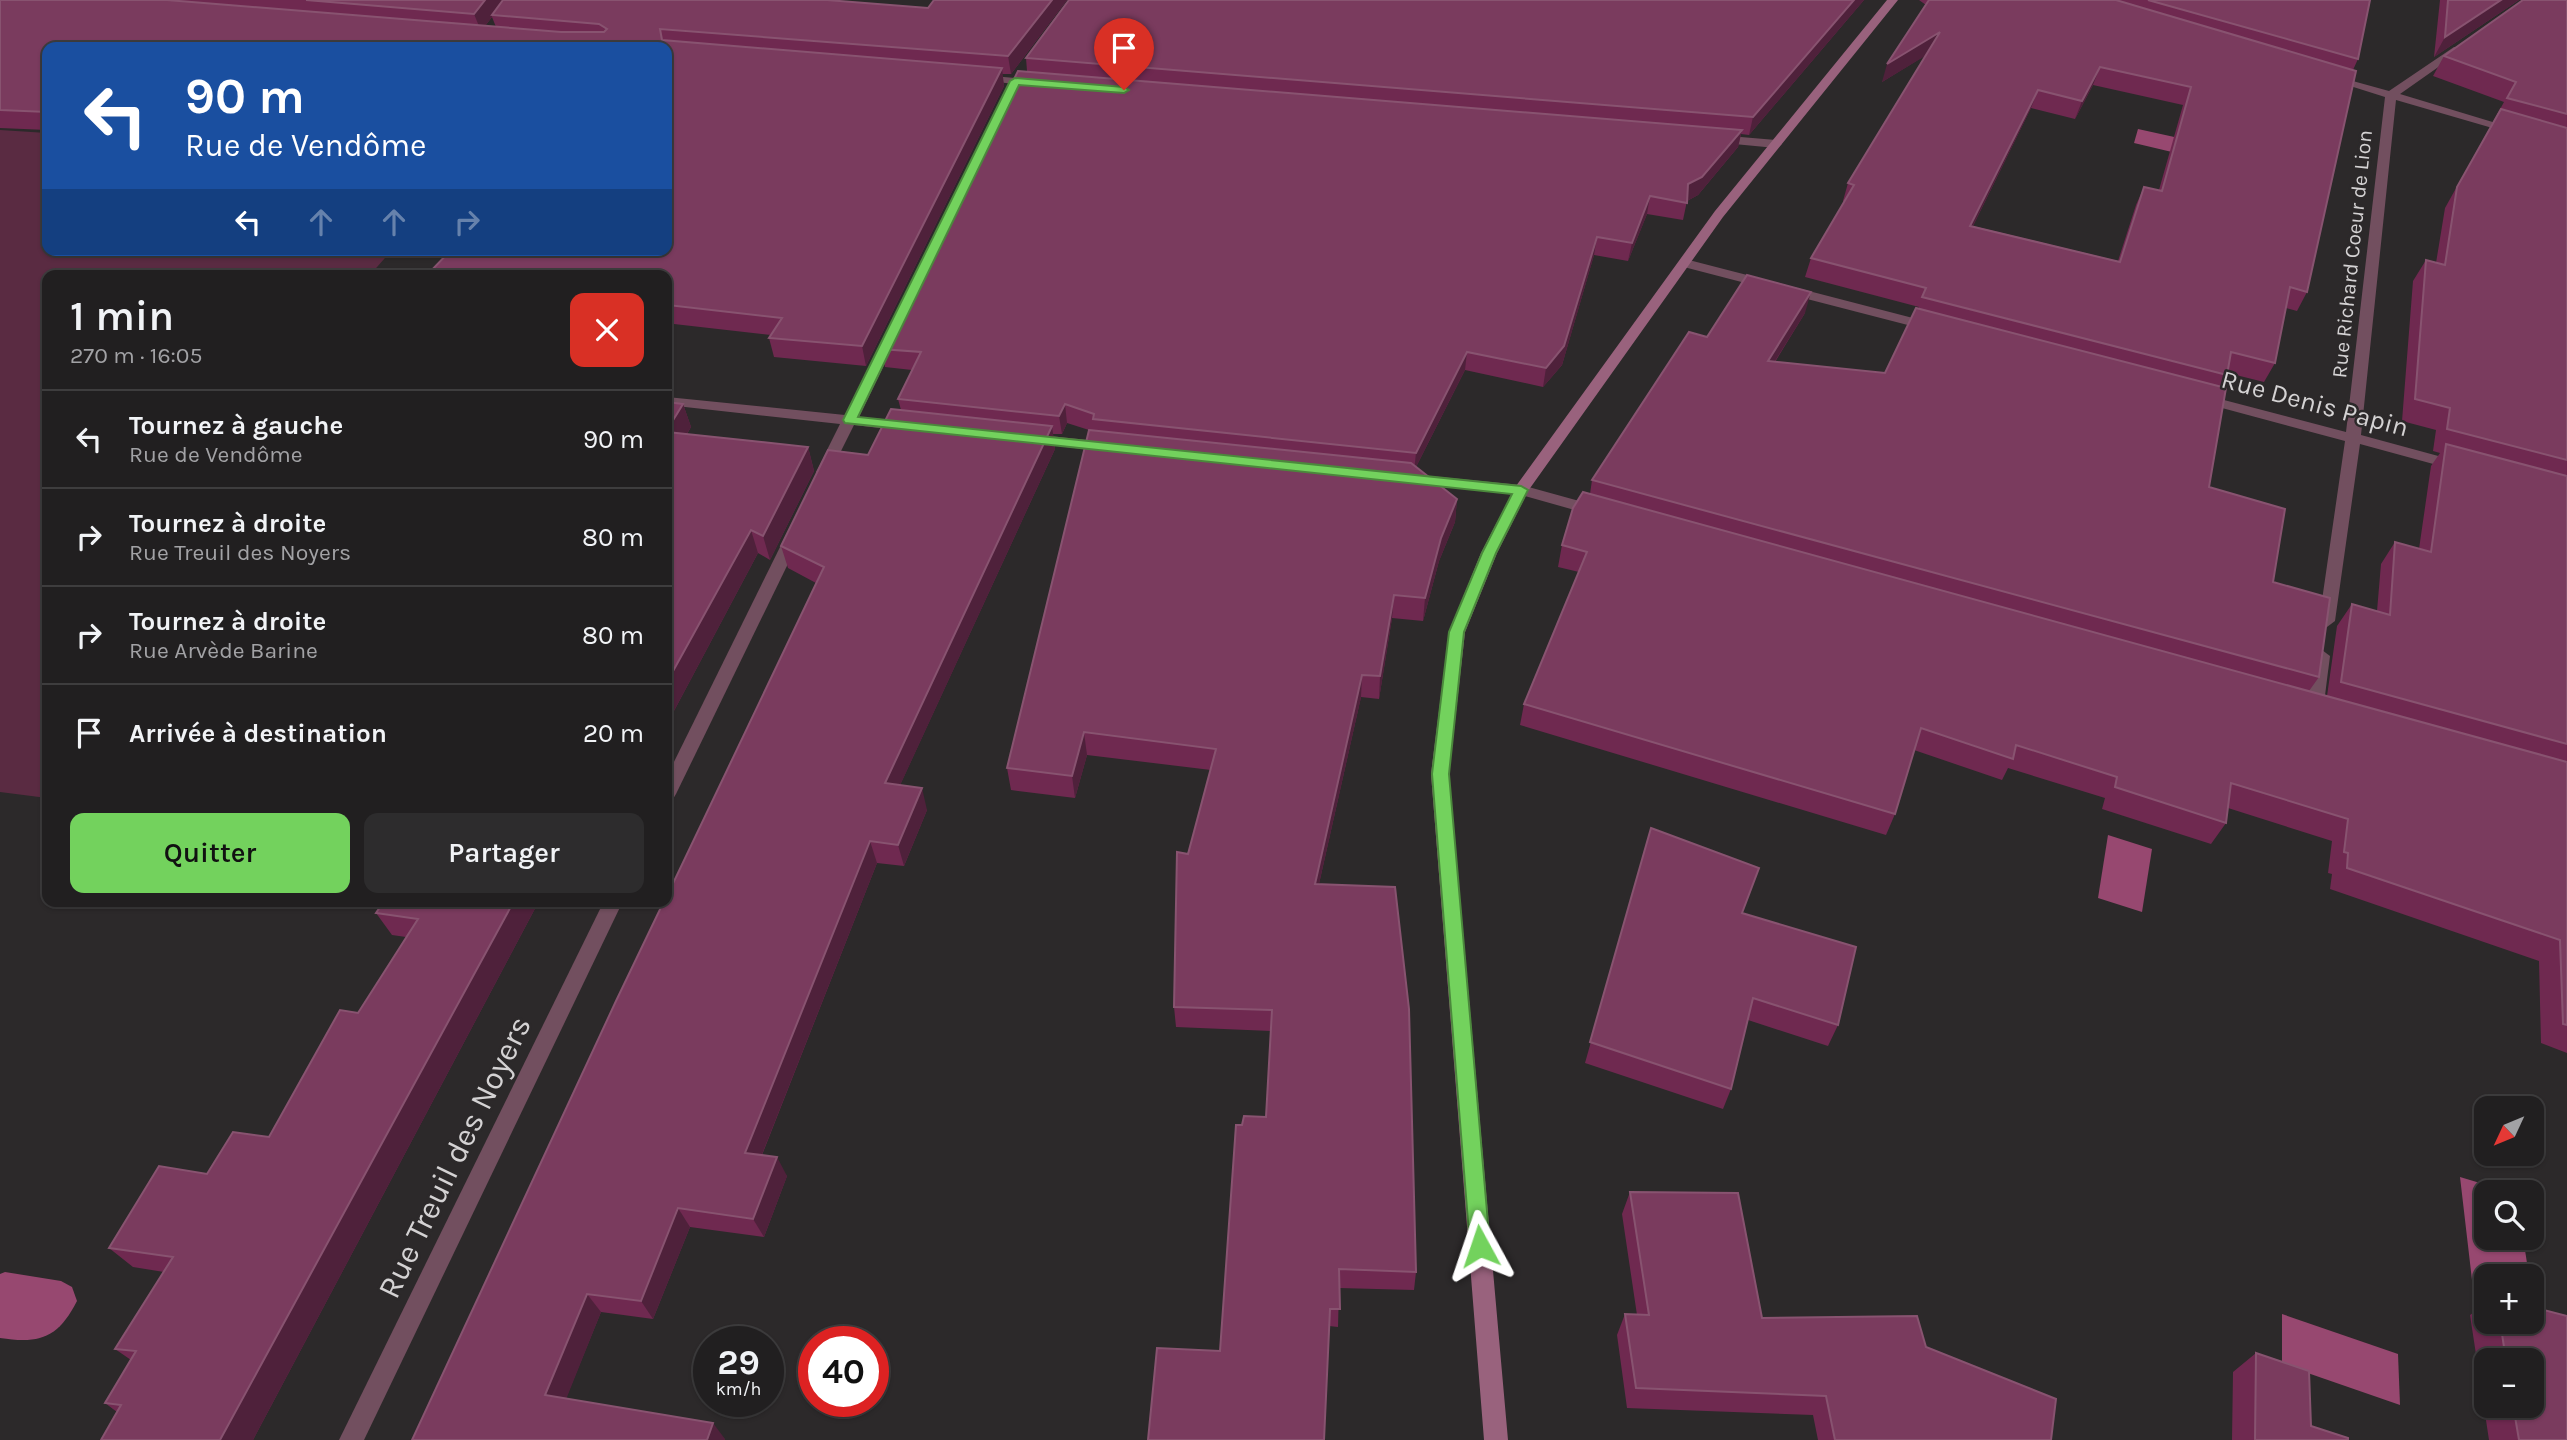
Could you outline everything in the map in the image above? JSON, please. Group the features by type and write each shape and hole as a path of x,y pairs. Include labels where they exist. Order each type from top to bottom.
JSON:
{"street":[{"path":"1496,1440 1440,774 1457,632 1489,553 1521,490 1719,214 1893,0"},
{"name":"Rue Richard Coeur de Lion","path":"2314,711 2353,438 2390,95 2466,44"},
{"path":"2324,76 2529,134"},
{"path":"973,78 1043,83"},
{"path":"1705,138 1776,144"},
{"path":"1685,262 1940,330"},
{"path":"819,482 899,320"},
{"name":"Rue Denis Papin","path":"2180,392 2473,470"},
{"path":"672,402 918,427"},
{"path":"1014,437 1124,449"},
{"path":"1398,477 1521,490 1608,514"},
{"path":"672,784 801,520"},
{"name":"Rue Treuil des Noyers","path":"351,1440 611,907"}],"shaded area":[{"path":"2138,129 2197,142 2193,157 2134,143"},
{"path":"0,130 42,133 42,256 387,256 374,270 42,270 42,797 0,792"},
{"path":"2108,835 2152,849 2142,912 2098,898"},
{"path":"2460,1177 2474,1181 2474,1250 2525,1250 2527,1264 2474,1264 2472,1280"},
{"path":"5,1272 61,1281 72,1287 77,1301 63,1323 46,1336 26,1340 0,1338 0,1274"},
{"path":"2282,1314 2398,1354 2400,1405 2282,1364"}],"building":[{"path":"0,0 167,0 561,32 604,32 607,29 599,24 492,15 503,0 827,0 928,8 934,0 1052,0 1008,56 660,29 662,40 1002,68 862,346 769,338 782,318 672,305 672,270 432,270 445,256 672,256 672,42 42,42 42,112 0,110"},
{"path":"306,0 485,0 474,14"},
{"path":"1069,0 1854,0 1753,117 1026,58"},
{"path":"1929,0 2116,0 2356,71 2307,292 2290,287 2275,363 2231,352 2227,375 1922,297 1926,288 1811,258 1854,185 1848,183 1940,32 1887,64","holes":["2100,67 2191,87 2162,191 2144,187 2120,262 1970,226 2038,90 2082,101"]},
{"path":"2148,0 2370,0 2358,59"},
{"path":"2448,0 2501,0 2445,37"},
{"path":"2523,0 2567,0 2567,114 2507,98 2516,82 2444,56"},
{"path":"1018,71 1742,130 1702,177 1688,184 1687,203 1650,196 1632,243 1597,237 1564,346 1546,368 1467,352 1416,453 1093,419 1094,414 1065,404 1059,416 898,399 921,352 881,349"},
{"path":"2501,109 2567,128 2567,460 2447,429 2450,408 2415,399 2426,260 2445,265 2457,187"},
{"path":"1747,275 1811,292 1768,361 1885,373 1916,308 2226,388 2209,487 2285,509 2273,582 2330,598 2319,677 1592,480 1689,332 1707,337"},
{"path":"672,403 683,404 672,422"},
{"path":"891,409 1052,426 885,783 922,788 898,845 870,841 745,1153 777,1157 753,1219 678,1208 641,1301 587,1294 545,1395 713,1423 707,1440 412,1440 661,907 672,907 672,886 824,567 781,546 828,450 868,455"},
{"path":"1089,430 1411,463 1457,499 1441,538 1425,598 1394,595 1380,676 1362,675 1315,884 1395,887 1409,1009 1416,1272 1339,1269 1340,1309 1330,1309 1324,1440 1148,1440 1157,1348 1220,1351 1236,1125 1242,1125 1244,1116 1266,1117 1272,1010 1174,1007 1177,852 1188,854 1216,749 1084,732 1072,776 1007,768"},
{"path":"672,433 808,447 763,536 751,530 672,673"},
{"path":"2446,444 2567,476 2567,744 2341,682 2352,604 2390,615 2395,542 2431,552"},
{"path":"1583,492 2567,762 2567,1025 2563,1024 2560,940 2347,868 2348,853 2344,852 2348,819 2231,783 2226,823 2115,787 2117,777 2016,745 2013,759 1921,728 1895,814 1524,704 1587,552 1562,545 1573,508"},
{"path":"1651,828 1759,868 1742,913 1856,947 1838,1025 1753,998 1731,1089 1590,1042"},
{"path":"380,907 511,907 220,1440 101,1440 121,1405 105,1403 136,1351 115,1349 173,1257 109,1248 159,1166 207,1174 233,1132 269,1137 340,1010 358,1013 418,919 376,913"},
{"path":"1630,1192 1738,1193 1762,1318 1917,1316 1926,1347 2056,1399 2051,1440 1835,1440 1826,1396 1636,1388 1625,1314 1649,1315"},
{"path":"2544,1310 2567,1316 2567,1440 2519,1440 2515,1418 2544,1418 2544,1348 2504,1348 2502,1334 2544,1334"},
{"path":"2256,1353 2309,1371 2311,1426 2348,1440 2255,1440"}],"route":[{"path":"1124,90 1015,81 850,420 1521,490 1489,553 1457,632 1440,774 1480,1246"}]}
